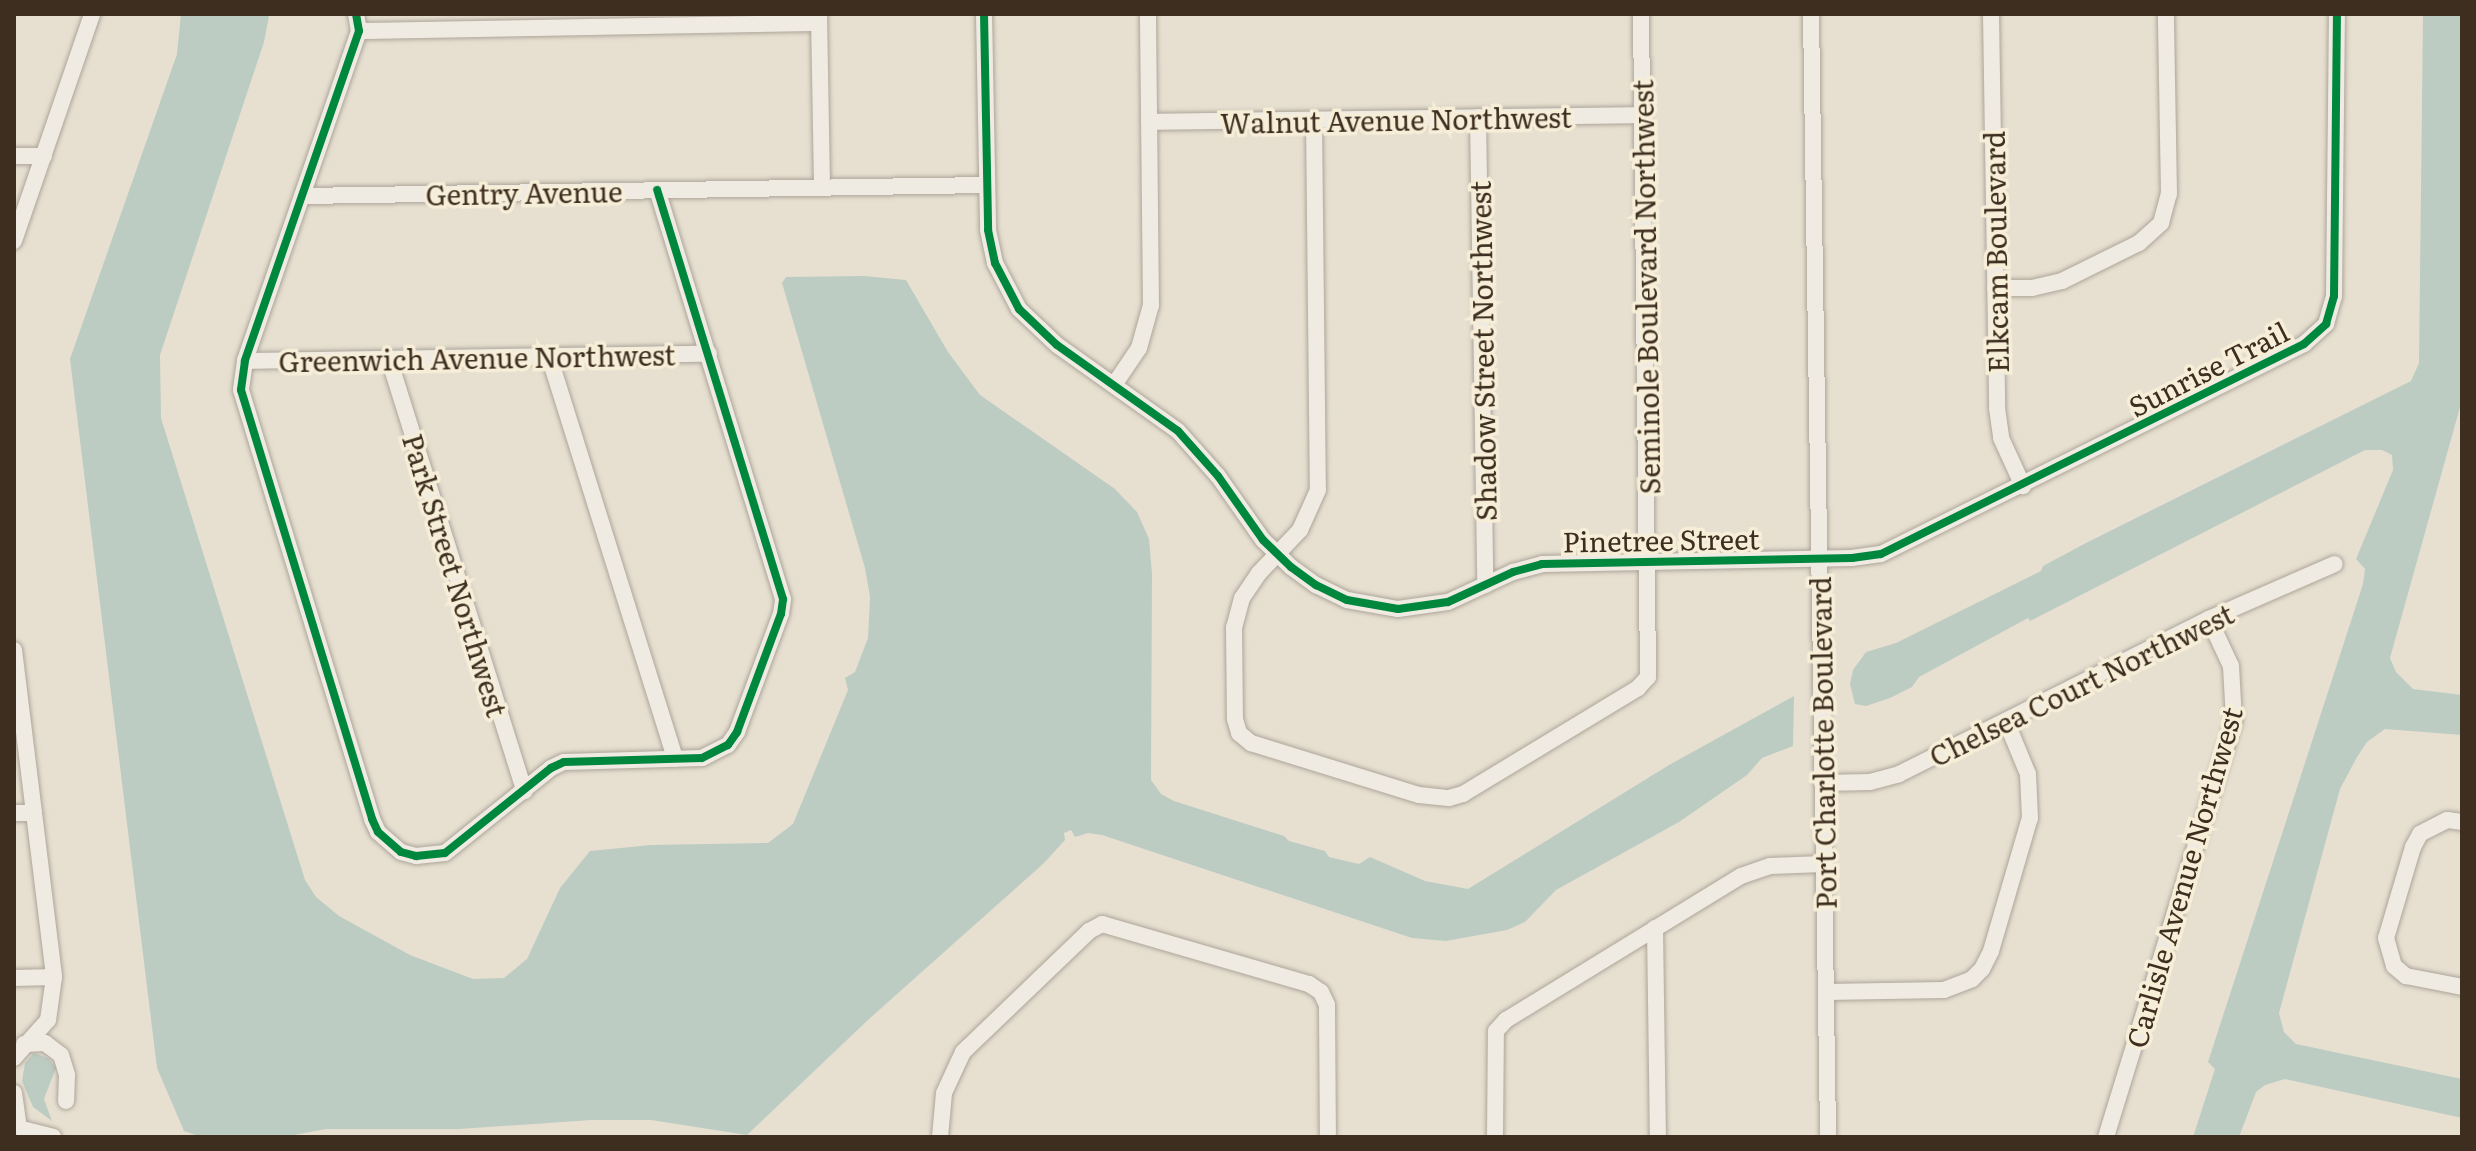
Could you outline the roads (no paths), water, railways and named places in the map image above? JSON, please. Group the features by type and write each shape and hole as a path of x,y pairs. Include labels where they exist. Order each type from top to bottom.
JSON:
{"street":[{"path":"14,241 92,14"},
{"name":"Pinetree Street","path":"984,14 986,185 991,247 1010,294 1043,334 1166,421 1199,453 1244,517 1277,554 1331,593 1380,608 1432,606 1513,572 1542,564 1819,558"},
{"path":"1114,385 1139,348 1151,305 1148,14"},
{"name":"Seminole Boulevard Northwest","path":"1277,554 1249,585 1237,612 1235,719 1239,733 1251,743 1434,798 1463,794 1638,688 1648,677 1641,14"},
{"name":"Port Charlotte Boulevard","path":"1811,14 1828,1137"},
{"name":"Elkcam Boulevard","path":"1991,14 1998,423 2006,452 2023,486"},
{"path":"1995,288 2032,288 2062,281 2139,243 2161,223 2169,194 2166,14"},
{"name":"Sunrise Trail","path":"1819,558 1866,557 1896,549 2304,344 2326,324 2334,296 2337,14"},
{"path":"657,190 783,599 781,614 728,745 702,758 564,762 445,853 416,856 401,852 378,832 243,405 241,390 245,361 358,22 819,19 822,188"},
{"name":"Walnut Avenue Northwest","path":"1149,122 1642,115"},
{"name":"Shadow Street Northwest","path":"1478,117 1485,585"},
{"path":"1277,554 1308,518 1318,490 1314,120"},
{"path":"14,156 44,156"},
{"name":"Gentry Avenue","path":"302,196 986,185"},
{"name":"Greenwich Avenue Northwest","path":"245,361 709,354"},
{"path":"549,356 675,759"},
{"name":"Park Street Northwest","path":"389,359 524,791"},
{"name":"Chelsea Court Northwest","path":"1822,783 1885,779 2209,619 2335,564"},
{"name":"Carlisle Avenue Northwest","path":"2106,1137 2234,720 2231,666 2209,619"},
{"path":"14,650 54,977 54,999 48,1020 14,1058"},
{"path":"1826,992 1944,990 1972,979 1982,969 1991,951 2030,818 2028,774 2006,721"},
{"path":"14,813 34,813"},
{"path":"2462,822 2447,820 2420,834 2413,847 2386,938 2394,966 2406,976 2462,987"},
{"path":"1495,1137 1496,1031 1506,1020 1755,870 1785,864 1823,864"},
{"path":"940,1137 944,1093 963,1052 1089,931 1102,924 1309,984 1321,992 1327,1005 1328,1137"},
{"path":"1655,928 1658,1137"},
{"path":"14,978 54,977"},
{"path":"24,1044 45,1043 61,1055 67,1075 66,1101"},
{"path":"14,1093 19,1127 53,1137"}]}
